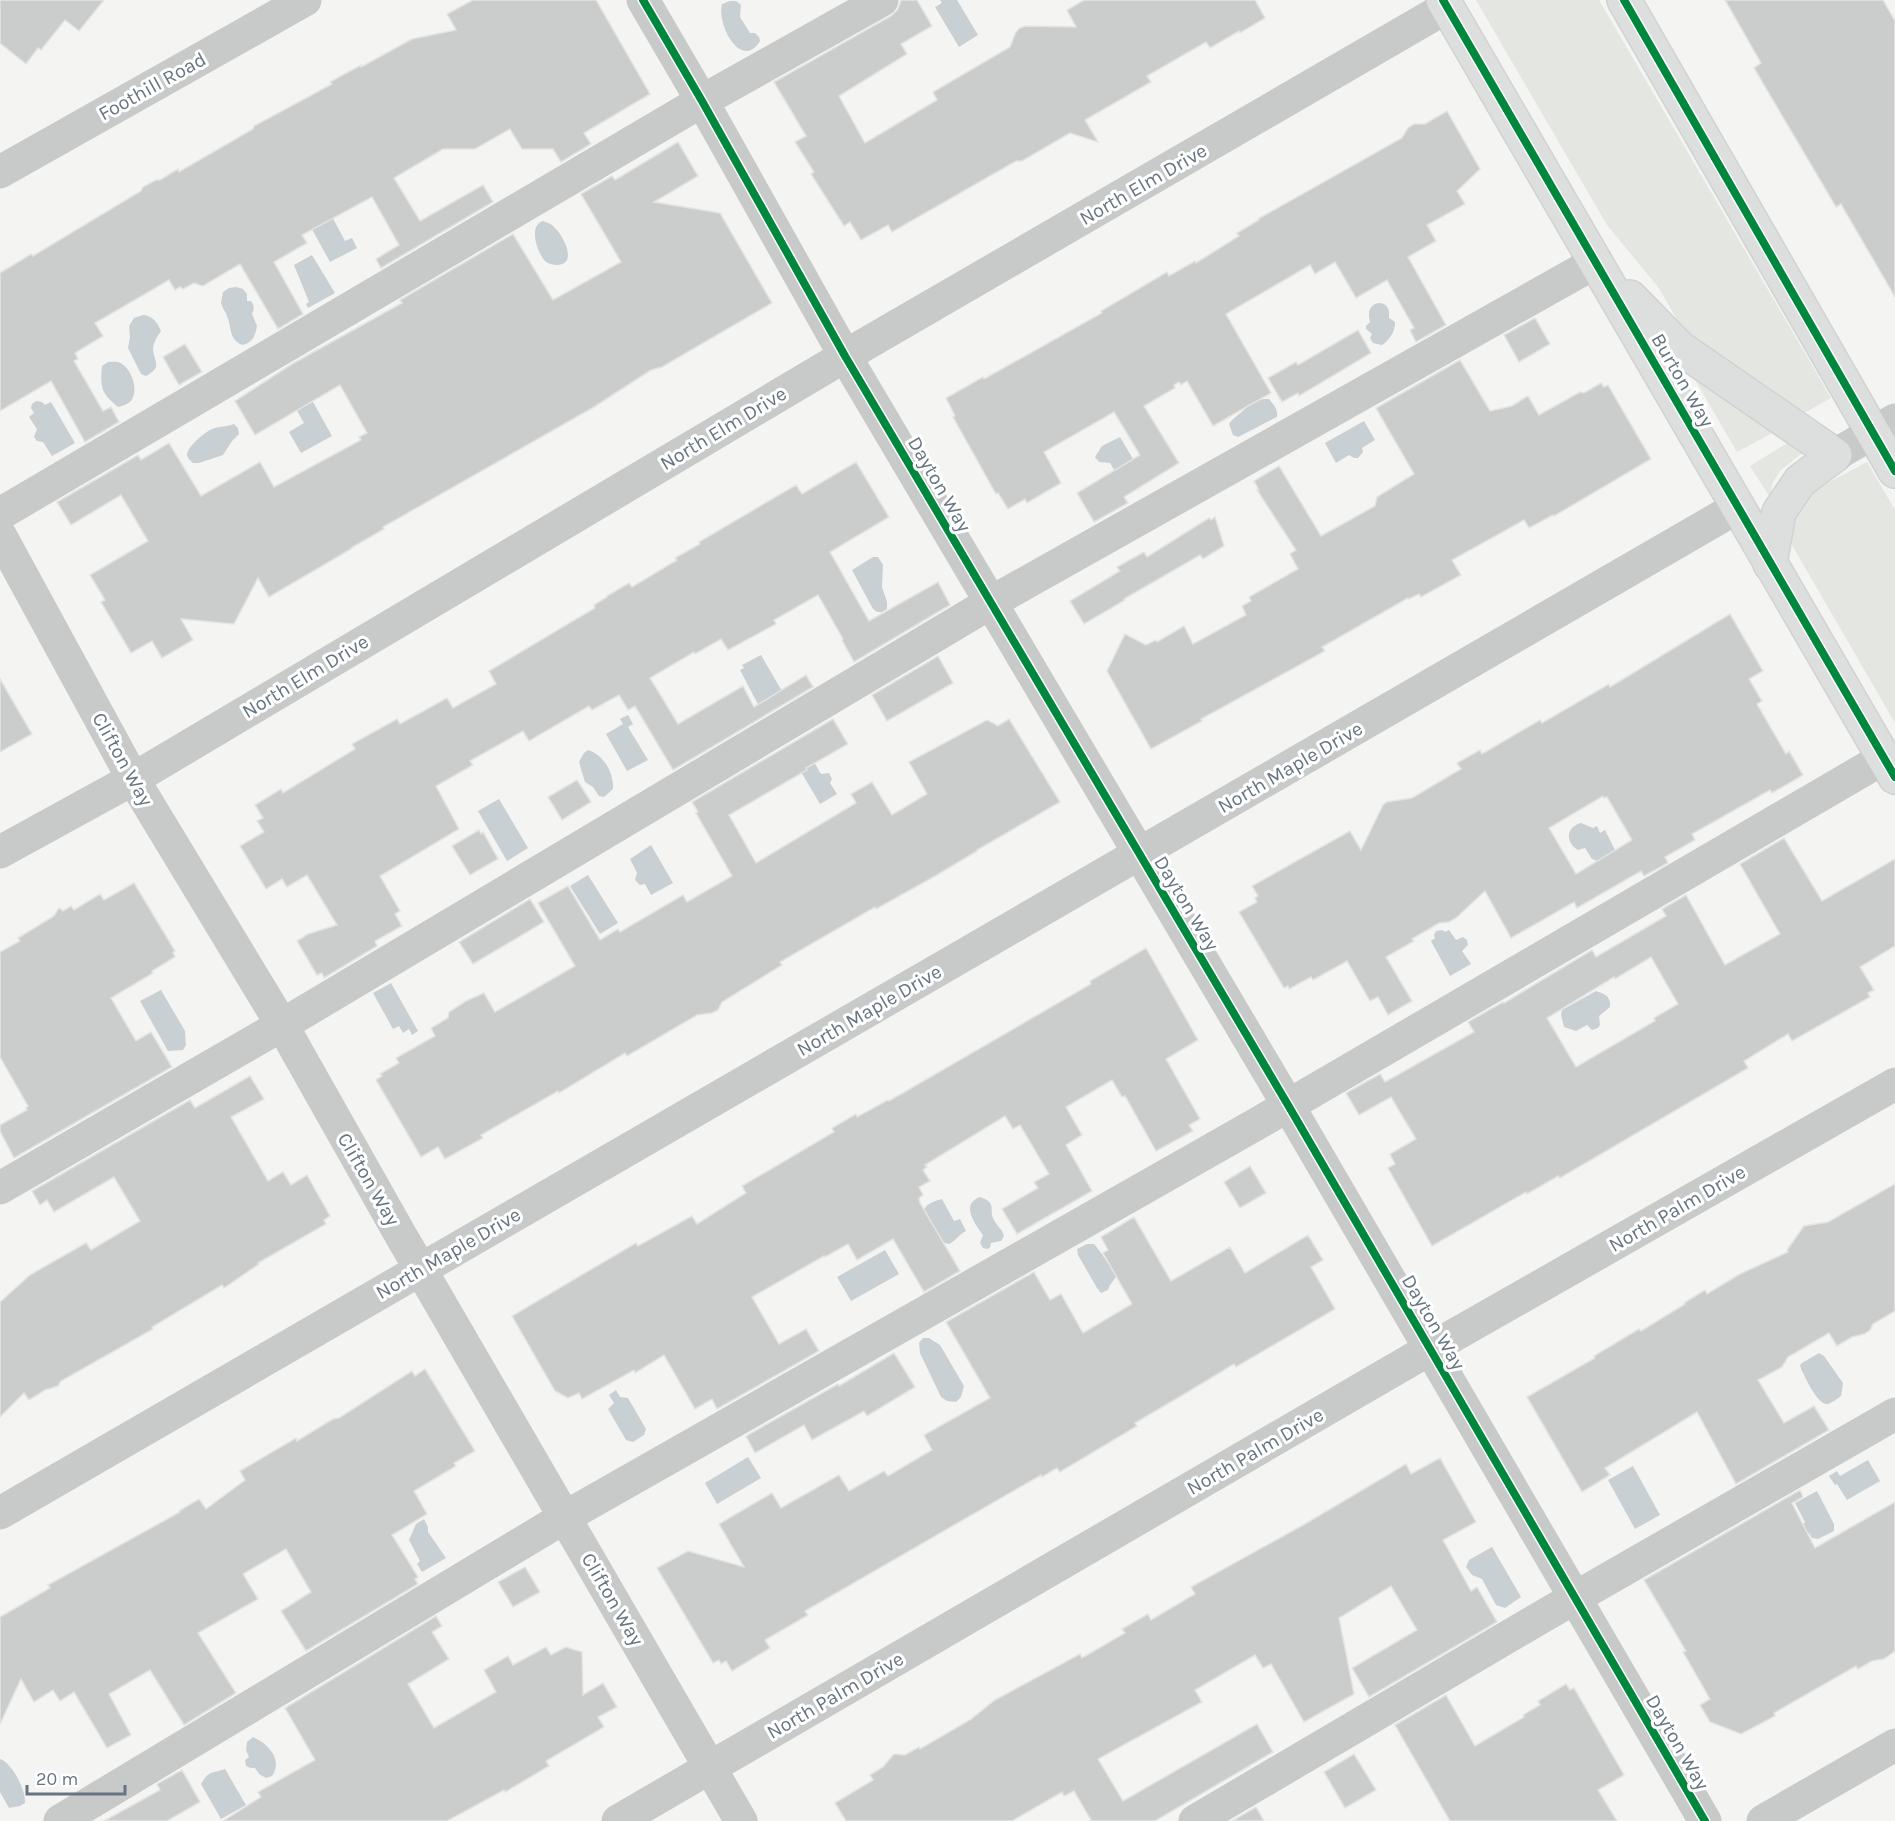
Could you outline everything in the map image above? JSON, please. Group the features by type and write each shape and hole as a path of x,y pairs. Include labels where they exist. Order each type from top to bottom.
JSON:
{"main road":[{"path":"1624,0 1884,426 1895,471"},
{"name":"Burton Way","path":"1445,4 1889,768"},
{"path":"1596,262 1680,348 1835,455 1800,481 1779,512 1770,564"}],"street":[{"name":"Foothill Road","path":"0,172 305,0"},
{"name":"Dayton Way","path":"643,0 845,356 1138,855 1288,1105 1705,1821"},
{"path":"0,514 702,101 882,0"},
{"name":"North Elm Drive","path":"0,852 133,779 845,356 1445,4"},
{"path":"0,1188 282,1025 990,603 1596,262"},
{"path":"1835,455 1884,426"},
{"name":"North Maple Drive","path":"0,1513 1738,507"},
{"name":"Clifton Way","path":"0,535 133,779 282,1025 741,1821"},
{"path":"60,1821 565,1517 1288,1105 1889,768"},
{"name":"North Palm Drive","path":"618,1821 1430,1349 1895,1084"},
{"path":"1195,1821 1895,1414"},
{"path":"1763,1821 1895,1745"}],"shaded area":[{"path":"940,0 957,0 978,35 959,47 935,7 942,3"},
{"path":"1476,0 1599,0 1831,398 1801,415 1685,333 1658,287 1607,225"},
{"path":"736,1 741,5 740,17 750,33 755,33 759,37 760,41 753,49 745,51 738,48 726,32 721,12 722,4"},
{"path":"329,211 345,241 352,238 357,248 330,262 308,222"},
{"path":"543,221 554,227 565,243 568,255 564,263 556,265 548,263 539,252 535,233 538,223"},
{"path":"312,255 335,293 308,308 306,304 309,302 294,265"},
{"path":"236,287 243,289 247,294 247,301 251,301 254,307 252,314 257,326 253,338 249,343 242,345 233,337 221,303 223,292"},
{"path":"1378,303 1386,305 1389,318 1395,322 1392,335 1382,345 1373,343 1370,338 1372,334 1366,329 1370,322 1371,308"},
{"path":"143,315 154,320 161,331 153,347 156,368 146,376 141,374 128,348 129,326 134,318"},
{"path":"108,362 117,362 126,367 133,381 133,397 130,402 122,406 118,407 112,402 103,389 102,366"},
{"path":"1700,375 1782,428 1737,452 1694,378"},
{"path":"308,393 332,436 301,453 289,432 304,423 292,402"},
{"path":"1269,399 1274,405 1277,417 1238,437 1233,435 1229,424 1231,421 1250,402"},
{"path":"36,401 45,405 51,402 75,443 52,456 43,442 37,441 34,437 37,429 29,417 34,413 31,408"},
{"path":"1364,421 1375,440 1362,448 1363,452 1358,458 1349,455 1336,463 1325,443"},
{"path":"234,424 239,434 223,455 193,463 187,455 188,452 203,434"},
{"path":"1120,437 1146,481 1127,492 1110,463 1099,462 1095,457 1102,446"},
{"path":"1789,442 1803,452 1780,471 1772,484 1771,499 1750,466"},
{"path":"1867,462 1895,510 1895,723 1792,545 1793,528 1804,502 1826,484"},
{"path":"873,557 878,557 883,565 882,587 887,609 882,612 873,609 852,570"},
{"path":"761,655 783,693 763,714 740,670 744,668 742,665"},
{"path":"628,715 633,724 628,727 648,760 627,771 606,734 623,724 620,719"},
{"path":"588,750 599,756 610,771 613,789 604,797 599,796 593,787 585,782 579,762"},
{"path":"790,753 814,762 821,774 829,773 832,779 830,783 837,794 820,804"},
{"path":"499,799 528,848 507,861 478,811"},
{"path":"1581,823 1593,828 1597,826 1600,833 1605,830 1619,858 1602,868 1585,848 1578,850 1574,847 1569,839 1570,831"},
{"path":"651,845 673,883 651,895 645,884 640,885 635,880 637,873 630,859"},
{"path":"588,875 618,923 600,934 570,886"},
{"path":"1449,930 1456,940 1463,937 1467,940 1468,945 1462,951 1471,964 1450,976 1431,941 1435,938 1436,931 1445,932"},
{"path":"391,983 418,1031 412,1035 409,1029 403,1033 399,1026 393,1029 373,993"},
{"path":"161,990 185,1031 186,1045 183,1050 168,1051 140,1001"},
{"path":"1596,991 1610,1000 1610,1007 1599,1016 1598,1028 1592,1030 1587,1025 1576,1031 1564,1027 1562,1010"},
{"path":"980,1197 991,1204 992,1216 1004,1236 1001,1241 991,1243 990,1248 987,1249 983,1248 980,1243 983,1235 973,1220 970,1209 974,1200"},
{"path":"942,1199 954,1221 960,1219 966,1231 949,1244 942,1242 924,1210 929,1204"},
{"path":"1087,1244 1094,1244 1116,1277 1108,1290 1101,1293 1078,1255 1077,1249"},
{"path":"885,1250 899,1274 851,1301 837,1277"},
{"path":"923,1338 929,1338 940,1345 964,1386 961,1397 956,1402 947,1401 941,1397 920,1353 919,1343"},
{"path":"1819,1353 1824,1356 1843,1383 1841,1396 1828,1404 1816,1396 1800,1365"},
{"path":"616,1390 620,1397 628,1398 646,1429 644,1435 633,1442 626,1440 608,1409 614,1403 609,1395"},
{"path":"748,1457 761,1478 717,1504 705,1483"},
{"path":"1868,1460 1880,1481 1847,1500 1829,1476 1837,1471 1840,1476"},
{"path":"1633,1466 1660,1515 1635,1529 1608,1480"},
{"path":"1817,1491 1834,1524 1834,1531 1818,1539 1812,1538 1809,1533 1805,1535 1802,1526 1805,1522 1795,1503"},
{"path":"424,1519 428,1532 446,1558 422,1572 417,1564 420,1561 409,1540 416,1524"},
{"path":"1492,1547 1521,1597 1505,1608 1496,1605 1482,1579 1472,1575 1466,1567 1469,1560"},
{"path":"253,1737 273,1753 276,1764 272,1776 266,1778 255,1768 246,1766 245,1760 249,1757 246,1750 247,1742"},
{"path":"0,1759 9,1766 21,1784 25,1803 20,1806 9,1808 0,1792"},
{"path":"225,1769 246,1805 221,1819 201,1784 209,1774"}],"building":[{"path":"0,0 104,0 79,31 65,20 41,50 38,48 26,64 0,43"},
{"path":"473,0 596,0 650,94 584,133 591,144 561,162 553,149 522,149 510,129 475,149 443,149 394,178 420,221 483,185 493,202 381,268 376,259 399,245 372,197 302,235 307,243 274,262 303,314 278,329 240,264 203,286 194,283 183,289 180,287 175,290 169,280 95,323 103,336 75,353 78,359 74,361 103,411 111,407 119,422 85,442 51,381 0,411 0,273 31,254 33,256 141,191 143,187 178,169 179,172 361,65 361,67 412,39 456,30 447,14"},
{"path":"901,0 917,0 932,26 901,44 907,54 839,96 865,143 937,100 933,92 1010,47 1020,28 1026,26 1076,27 1067,10 1084,0 1255,0 1265,18 1210,48 1206,42 1147,76 1151,82 1085,120 1098,142 1070,133 892,232 888,225 861,240 850,222 844,226 811,174 814,172 795,142 806,136 774,82 891,16 898,9"},
{"path":"1725,0 1883,0 1895,21 1895,297 1841,204 1836,207 1754,68 1761,63"},
{"path":"1447,111 1480,169 1457,191 1465,204 1427,225 1436,241 1408,257 1446,325 1416,342 1410,330 1414,328 1387,280 1356,298 1335,262 1315,274 1310,265 1226,314 1271,393 1213,426 1187,381 1181,385 1179,382 1174,385 1175,388 1144,406 1179,463 1124,497 1128,503 1094,522 1077,493 1140,455 1114,412 1044,452 1061,483 1027,503 1025,499 1008,509 998,493 996,494 953,417 955,416 946,398 1102,313 1101,311 1167,272 1169,276 1195,261 1196,263 1239,236 1237,233 1258,219 1402,138 1408,128 1414,124 1425,124"},
{"path":"678,142 698,176 654,202 720,213 772,303 662,367 651,370 594,407 383,527 384,529 269,597 258,578 234,624 181,619 193,640 162,658 152,641 131,653 101,602 105,600 90,575 148,541 121,495 71,525 57,502 138,455 141,460 169,443 201,496 260,462 274,487 361,440 359,437 367,433 340,385 255,435 235,401 292,364 402,303 400,300 513,234 553,300 621,262 581,194 612,176 615,180"},
{"path":"1535,318 1550,344 1519,362 1504,335"},
{"path":"1358,330 1371,353 1299,396 1298,393 1282,402 1268,378 1296,362 1298,365"},
{"path":"185,344 202,372 179,385 163,357"},
{"path":"1460,360 1490,411 1512,406 1528,396 1539,415 1580,392 1584,393 1601,383 1604,387 1608,385 1651,459 1554,516 1529,528 1524,520 1452,560 1461,575 1421,597 1419,594 1408,598 1322,647 1325,651 1151,749 1107,671 1125,634 1146,645 1156,640 1157,642 1184,626 1193,644 1246,615 1242,606 1251,601 1249,597 1298,569 1290,554 1296,550 1257,490 1259,490 1254,481 1279,466 1321,536 1375,506 1377,497 1414,474 1376,408"},
{"path":"856,462 889,517 830,552 869,621 938,582 950,605 854,662 818,595 774,620 776,624 728,650 721,639 650,678 678,724 743,686 754,707 806,675 813,687 673,770 635,706 628,710 619,695 592,710 589,706 529,741 523,731 470,761 473,765 436,786 459,829 380,876 400,911 395,914 402,926 375,941 377,946 324,978 322,973 317,975 297,941 308,934 337,925 307,875 287,887 282,879 266,889 240,846 264,832 257,821 263,818 255,805 281,789 283,793 355,749 352,744 397,719 400,724 447,698 453,708 496,684 489,671 595,608 594,605 607,596 629,583 632,587 677,560 675,558 700,544 699,542 796,485 802,494"},
{"path":"1215,517 1224,546 1203,559 1200,555 1084,624 1070,601 1120,571 1117,567 1144,552 1147,557 1209,518 1211,520"},
{"path":"1730,614 1763,671 1749,679 1762,701 1757,704 1786,754 1789,751 1803,775 1772,793 1770,790 1692,834 1695,840 1665,857 1668,863 1644,876 1641,871 1577,908 1574,902 1511,938 1485,891 1456,918 1449,922 1439,923 1386,957 1412,1001 1388,1015 1378,997 1370,1001 1347,961 1313,980 1311,977 1289,989 1288,986 1284,988 1239,912 1257,902 1255,898 1258,896 1252,886 1350,831 1361,850 1383,805 1387,802 1412,798 1461,769 1457,763 1480,750 1482,754 1540,720 1542,723 1609,684 1610,687","holes":["1603,796 1607,797 1632,840 1576,874 1549,828"]},
{"path":"938,656 953,683 887,721 872,695"},
{"path":"0,679 32,734 0,752"},
{"path":"833,719 848,744 729,815 756,863 856,803 851,794 872,782 892,815 927,794 909,762 987,720 998,726 1009,719 1060,802 937,875 876,909 875,907 780,962 782,965 722,1002 718,1010 697,1015 627,1056 625,1053 559,1093 558,1091 481,1135 483,1138 445,1159 438,1147 421,1157 376,1080 382,1076 380,1074 399,1063 396,1058 435,1036 431,1028 448,1018 449,1012 466,1001 484,993 495,1012 575,966 538,903 568,886 600,940 618,929 620,932 683,895 687,902 732,876 692,802"},
{"path":"577,780 591,802 562,820 548,797"},
{"path":"479,830 481,834 483,832 498,859 470,875 452,846"},
{"path":"1784,838 1822,901 1895,859 1895,946 1860,967 1874,990 1868,993 1870,997 1792,1041 1788,1034 1744,1061 1748,1068 1560,1178 1558,1176 1527,1194 1526,1192 1432,1246 1388,1168 1395,1164 1390,1154 1416,1139 1391,1097 1359,1115 1346,1093 1380,1074 1385,1082 1474,1032 1468,1022 1592,950 1596,957 1666,916 1662,909 1686,895 1725,965 1780,934 1740,864","holes":["1651,957 1678,1004 1654,1018 1655,1021 1576,1067 1547,1018"]},
{"path":"134,883 175,951 173,952 175,957 111,998 136,1041 151,1032 172,1067 14,1158 0,1131 0,1125 27,1110 28,1106 0,1057 0,952 20,941 18,938 54,916 59,908 63,911 71,906 74,910 100,894 104,900"},
{"path":"530,899 544,922 473,964 459,942"},
{"path":"1146,948 1198,1040 1166,1059 1200,1119 1189,1125 1193,1131 1156,1151 1125,1096 1122,1097 1112,1080 1066,1107 1082,1135 1066,1145 1092,1191 1017,1234 1002,1209 1038,1188 1034,1182 1049,1174 1020,1125 1013,1129 1005,1116 925,1165 927,1167 923,1170 930,1181 919,1187 923,1195 919,1198 920,1203 960,1271 924,1292 893,1239 857,1260 848,1244 824,1256 752,1297 779,1344 806,1329 819,1351 717,1409 712,1399 695,1409 664,1355 635,1373 634,1370 582,1399 579,1393 568,1398 555,1391 512,1316 636,1243 638,1246 692,1216 697,1224 746,1193 742,1186 834,1132 832,1128 856,1114 857,1117 889,1101 1091,984 1090,981"},
{"path":"250,1076 264,1099 231,1117 268,1181 283,1172 291,1185 307,1175 330,1216 324,1220 326,1224 258,1263 224,1288 222,1285 152,1327 153,1329 61,1381 58,1386 45,1390 29,1400 24,1393 0,1417 0,1302 30,1275 86,1243 91,1250 140,1221 114,1177 54,1212 47,1200 40,1205 32,1191 190,1100 195,1108"},
{"path":"1250,1166 1266,1193 1240,1208 1224,1182"},
{"path":"1895,1184 1895,1311 1873,1324 1864,1334 1852,1337 1837,1346 1829,1333 1788,1357 1782,1367 1758,1380 1784,1423 1814,1406 1829,1430 1736,1484 1697,1412 1605,1468 1610,1475 1582,1492 1527,1397 1595,1358 1594,1356 1639,1329 1641,1331 1705,1290 1707,1294 1740,1274 1788,1252 1787,1250 1804,1226 1828,1222"},
{"path":"1134,1217 1171,1281 1230,1247 1245,1273 1308,1235 1323,1260 1311,1267 1335,1309 1236,1367 1234,1364 1135,1423 1137,1426 1060,1472 1057,1468 1042,1477 1041,1475 805,1611 808,1615 765,1640 770,1648 732,1671 726,1661 721,1664 719,1660 713,1663 657,1568 688,1551 744,1567 719,1524 772,1493 781,1508 839,1475 849,1491 884,1471 888,1476 932,1450 924,1435 990,1398 946,1322 1034,1272 1050,1300 1061,1294 1083,1333 1132,1304 1103,1253 1108,1250 1101,1237"},
{"path":"894,1353 915,1387 867,1416 864,1411 812,1440 804,1425 755,1453 746,1436 838,1384 839,1386"},
{"path":"425,1369 475,1451 454,1463 456,1466 414,1491 427,1514 392,1535 418,1577 415,1579 418,1584 306,1651 281,1611 311,1592 286,1549 243,1574 258,1599 198,1633 236,1693 184,1725 150,1670 109,1694 131,1735 107,1748 74,1692 60,1701 53,1690 34,1702 21,1679 0,1724 0,1617 50,1588 48,1585 180,1512 199,1499 206,1509 245,1480 240,1471 296,1438 297,1441 333,1419 339,1418 412,1371 415,1376"},
{"path":"1440,1458 1476,1522 1443,1540 1471,1591 1477,1587 1497,1622 1369,1697 1352,1668 1417,1630 1391,1586 1339,1618 1354,1694 1304,1722 1271,1664 1263,1668 1255,1655 1195,1690 1202,1702 1098,1759 1123,1801 1257,1724 1273,1752 1155,1821 1089,1821 1091,1820 1074,1791 1064,1796 1062,1792 1012,1821 846,1821 835,1803 873,1780 870,1775 883,1767 894,1754 905,1755 919,1747 920,1749 970,1720 995,1700 1080,1654 1082,1658 1125,1633 1122,1629 1148,1614 1151,1620 1195,1594 1191,1587 1305,1524 1406,1464 1411,1474"},
{"path":"1800,1490 1803,1497 1792,1503 1815,1548 1895,1502 1895,1651 1884,1659 1872,1661 1858,1669 1856,1666 1774,1713 1775,1716 1741,1734 1710,1722 1700,1705 1710,1699 1683,1652 1686,1651 1644,1580"},
{"path":"525,1567 540,1592 513,1607 498,1582"},
{"path":"436,1616 442,1626 432,1632 449,1659 408,1684 434,1728 496,1692 484,1670 508,1656 513,1665 546,1647 551,1655 566,1647 582,1652 583,1695 603,1683 617,1707 598,1717 604,1727 546,1761 549,1766 505,1792 504,1790 447,1821 223,1821 261,1797 258,1792 315,1760 285,1708"},
{"path":"1566,1684 1570,1690 1574,1688 1624,1775 1598,1790 1617,1821 1450,1821 1395,1725 1446,1695 1475,1746 1524,1717 1523,1715 1540,1705 1538,1701"},
{"path":"1354,1754 1376,1790 1345,1808 1324,1772"},
{"path":"182,1770 200,1802 167,1821 104,1821 160,1790 157,1784"},
{"path":"1256,1807 1264,1821 1232,1821"}],"cycle path":[{"path":"643,0 845,356 1288,1105 1705,1821"},
{"path":"1443,0 1895,777"},
{"path":"1624,0 1895,471"}]}
